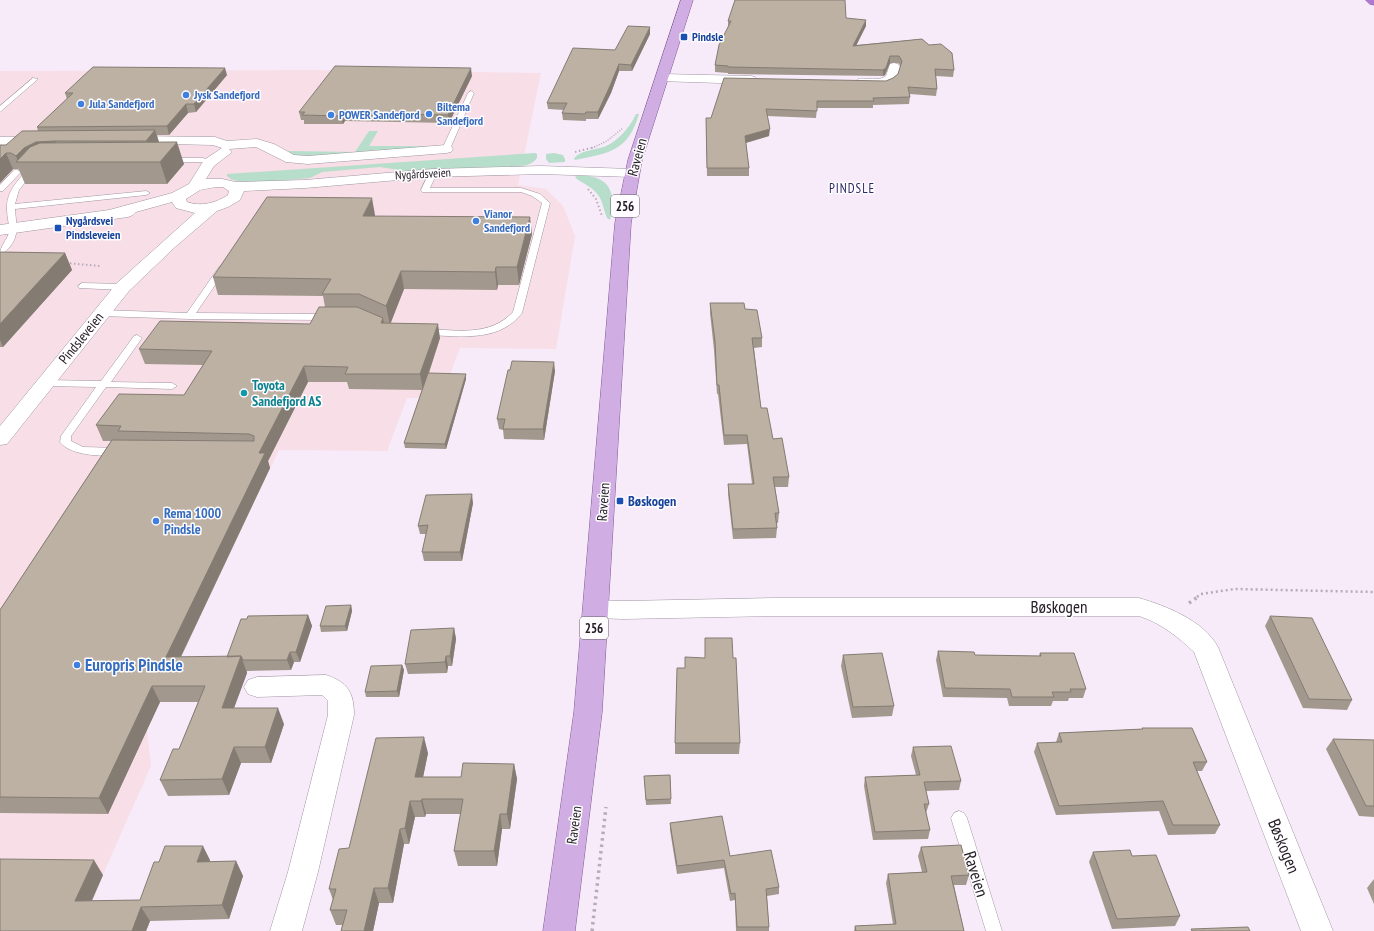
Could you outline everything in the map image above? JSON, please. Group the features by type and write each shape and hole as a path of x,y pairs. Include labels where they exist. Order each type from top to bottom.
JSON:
{"main road":[{"name":"Raveien","path":"559,931 581,773 588,705 623,223 633,167 687,0"}],"street":[{"path":"847,82 885,82 892,78 894,67"},
{"path":"662,78 765,80"},
{"name":"Nygårdsveien","path":"115,140 215,141 225,149 257,143 269,147 291,159 308,160 446,149"},
{"path":"0,141 54,141"},
{"path":"184,203 209,163 225,149 229,159 219,183"},
{"name":"Nygårdsveien","path":"235,192 305,184 433,173 541,170 571,172 633,167"},
{"path":"7,229 184,203 212,207 225,204 235,192 219,183 194,187"},
{"name":"Pindsleveien","path":"169,244 184,203"},
{"name":"Pindsleveien","path":"0,439 100,313 124,287 169,244 212,207"},
{"name":"Bøskogen","path":"596,609 623,610 774,607 1139,607 1156,612 1169,618 1187,630 1205,647 1317,931"},
{"path":"256,687 326,685 336,691 340,701 341,716 303,872 286,931"}],"lane":[{"path":"0,110 35,79"},
{"path":"446,149 471,93"},
{"path":"156,160 203,160"},
{"path":"0,252 10,243 7,229 12,196 34,167 41,163"},
{"path":"0,189 16,172"},
{"path":"415,331 478,333 493,330 506,324 517,313 546,203 542,198 533,193 521,190 426,190 433,173"},
{"path":"11,207 146,193"},
{"path":"190,316 226,264"},
{"path":"82,286 124,287"},
{"path":"100,313 190,316 340,317"},
{"path":"129,451 82,450 69,447 65,442 66,436 137,338"},
{"path":"44,383 172,386"},
{"name":"Raveien","path":"959,818 994,931"}],"path":[{"path":"570,153 596,147 611,140"},
{"path":"583,186 596,199 603,223"},
{"path":"63,263 100,266"},
{"path":"1169,618 1201,594 1235,589 1374,592"}],"shaded area":[{"path":"306,70 541,73 518,185 546,189 563,206 575,236 556,349 460,348 441,398 407,398 387,451 279,450 147,729 151,766 78,931 0,931 0,71"}],"green space":[{"path":"636,114 639,114 635,126 623,143 608,152 574,159 580,154 611,144 627,128"},
{"path":"369,131 378,131 369,146 427,146 322,157 294,156 287,153 289,151 355,152"},
{"path":"554,153 563,155 565,162 549,163 546,159 546,154"},
{"path":"537,154 537,158 535,161 525,166 405,171 380,167 322,172 310,178 257,183 241,182 227,176 227,174"},
{"path":"578,175 597,178 604,182 608,187 612,200 610,220 607,218 599,196 575,177"}],"building":[{"path":"735,0 845,0 846,18 866,20 853,46 922,39 929,45 941,44 952,53 954,70 935,69 937,89 908,87 910,97 873,98 874,101 817,101 817,111 766,109 770,129 745,136 749,168 707,168 706,118 711,118 724,78 886,81 898,74 902,61 899,56 890,56 886,68 883,70 728,67 715,65 719,45 731,21 728,21"},
{"path":"628,26 650,27 631,65 619,64 598,112 586,112 585,114 562,113 567,103 547,103 573,48 615,50"},
{"path":"335,66 471,68 448,115 343,113 341,116 302,115 305,112 299,112"},
{"path":"93,67 225,68 194,104 186,104 167,126 37,127 73,93 65,93"},
{"path":"155,130 146,141 36,142 24,148 16,156 11,153 6,153 0,159 0,145 6,145 22,131"},
{"path":"177,142 160,162 16,162 30,147 40,143"},
{"path":"267,197 372,198 363,216 530,217 517,267 496,267 495,272 401,271 386,306 359,294 322,294 331,279 213,277"},
{"path":"0,252 65,253 0,324"},
{"path":"710,303 744,303 745,309 757,310 762,338 752,338 761,408 767,408 773,439 782,438 789,477 773,477 779,513 775,513 777,528 733,529 728,484 754,484 747,435 724,435 719,385 717,385 715,341"},
{"path":"319,307 357,307 383,318 381,323 438,324 420,374 345,374 348,367 304,366 259,453 265,453 166,657 241,656 222,708 278,708 265,747 234,747 222,779 160,780 173,749 179,749 205,686 152,686 99,798 0,797 0,610 112,440 254,441 254,436 249,434 118,431 121,426 96,425 119,394 184,395 212,351 139,349 160,321 310,324"},
{"path":"512,361 554,362 543,429 503,429 505,419 497,419 508,370 510,370"},
{"path":"428,373 466,374 445,444 404,443"},
{"path":"472,494 460,552 422,552 428,525 418,526 426,495"},
{"path":"351,605 345,626 320,626 326,606"},
{"path":"308,615 296,652 290,652 287,660 243,660 241,656 227,657 241,619 247,619 248,616"},
{"path":"1270,616 1312,618 1352,700 1309,699"},
{"path":"454,628 450,656 446,656 445,662 405,664 411,630"},
{"path":"705,638 732,638 733,658 736,658 740,743 675,743 677,668 685,668 685,657 705,658"},
{"path":"938,651 974,652 975,655 1041,656 1040,653 1074,653 1086,689 1070,689 1071,692 1052,692 1054,697 1012,697 1010,689 945,688"},
{"path":"882,653 894,706 853,707 843,655"},
{"path":"402,665 397,691 365,692 371,666"},
{"path":"1142,728 1192,728 1207,762 1193,762 1220,825 1173,825 1163,801 1059,806 1037,743 1062,742 1059,733 1143,729"},
{"path":"424,737 415,777 461,777 463,763 514,764 507,814 500,814 494,851 454,851 463,799 422,799 421,801 410,801 405,828 400,829 388,888 374,888 364,931 341,931 347,910 330,910 336,889 329,889 339,849 349,848 376,738"},
{"path":"1333,739 1374,740 1374,806 1366,806"},
{"path":"951,746 961,781 924,782 929,804 924,804 930,830 875,832 865,777 920,775 913,747"},
{"path":"670,775 671,799 646,800 644,776"},
{"path":"722,816 730,856 771,850 779,887 766,889 769,927 737,927 735,893 731,894 724,860 677,866 670,823"},
{"path":"961,845 969,875 951,876 964,931 856,931 855,926 896,924 888,874 927,872 921,847"},
{"path":"165,846 203,846 197,862 236,861 222,905 141,907 132,931 0,931 0,859 94,860 75,901 140,900 154,862 159,862"},
{"path":"1130,850 1132,856 1156,855 1180,916 1117,919 1093,852"},
{"path":"1248,927 1250,931 1192,931 1191,929"}],"place":[{"name":"Pindsle","path":"684,37"},
{"name":"Jysk Sandefjord","path":"186,95"},
{"name":"Jula Sandefjord","path":"81,104"},
{"name":"Biltema Sandefjord","path":"429,114"},
{"name":"POWER Sandefjord","path":"331,115"},
{"name":"Vianor Sandefjord","path":"476,221"},
{"name":"Nygårdsvei Pindsleveien","path":"58,228"},
{"name":"Toyota Sandefjord AS","path":"244,393"},
{"name":"Bøskogen","path":"620,501"},
{"name":"Rema 1000 Pindsle","path":"156,521"},
{"name":"Europris Pindsle","path":"77,665"}],"district":[{"name":"PINDSLE","path":"852,188"}]}
